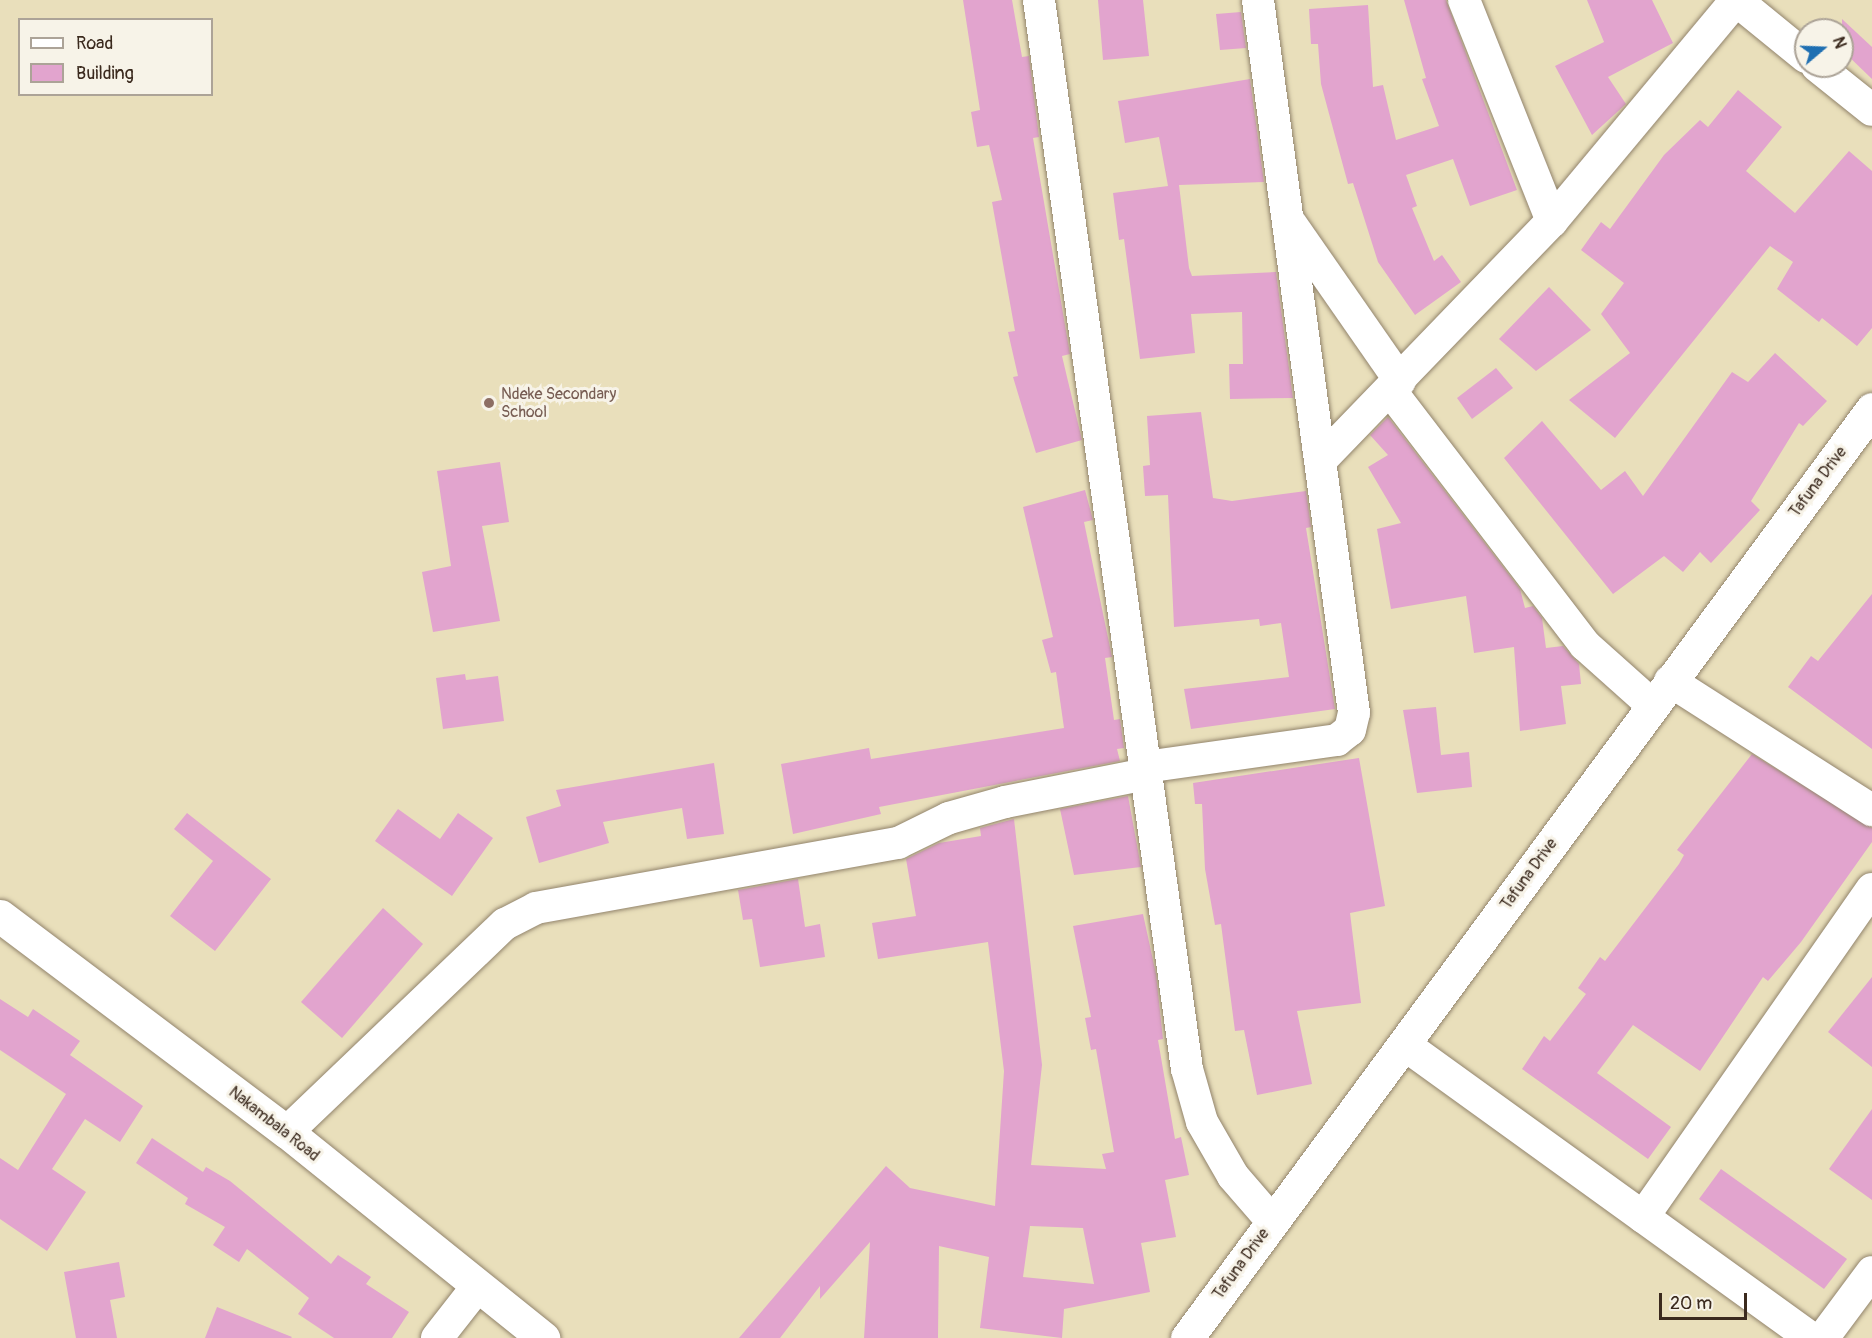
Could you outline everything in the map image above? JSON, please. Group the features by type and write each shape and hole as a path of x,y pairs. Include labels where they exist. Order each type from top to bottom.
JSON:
{"main road":[{"name":"Tafuna Drive","path":"1198,1335 1272,1221 1405,1045 1661,693 1872,409"},
{"name":"Nakambala Road","path":"0,916 286,1132 543,1338"}],"street":[{"path":"1039,0 1187,1069 1202,1122 1233,1176 1272,1221"},
{"path":"286,1132 504,924 536,908 898,843 949,818 1005,802 1145,771 1337,740 1350,730 1354,713 1323,458 1287,218 1258,0"},
{"path":"1464,0 1552,221"},
{"path":"1323,458 1552,221 1736,0 1794,47"},
{"path":"1832,78 1872,110"},
{"path":"1287,218 1395,386 1585,645 1661,693 1872,810"},
{"path":"1642,1217 1872,890"},
{"path":"1405,1045 1811,1338"},
{"path":"1822,1338 1872,1272"},
{"path":"437,1338 477,1287"}],"building":[{"path":"963,0 1012,0 1022,57 1029,56 1039,137 1033,138 1070,354 1062,356 1082,440 1036,453 1013,377 1018,376 1008,332 1015,331 992,202 1002,200 989,145 977,147 971,112 980,110"},
{"path":"1098,0 1143,0 1149,56 1103,60"},
{"path":"1404,0 1446,0 1517,190 1470,206 1453,159 1406,175 1417,206 1412,208 1434,261 1442,255 1461,282 1415,315 1378,262 1353,183 1348,184 1321,84 1318,44 1311,44 1309,9 1368,5 1373,87 1383,85 1396,140 1439,126 1422,79 1426,78"},
{"path":"1587,0 1652,0 1673,43 1608,77 1626,104 1592,135 1555,66 1604,42"},
{"path":"1241,12 1246,48 1220,50 1216,14"},
{"path":"1854,30 1872,47 1872,79 1854,62"},
{"path":"1250,79 1264,182 1179,185 1189,268 1192,276 1276,272 1293,398 1230,399 1229,364 1243,364 1242,312 1191,314 1195,353 1140,359 1124,239 1119,240 1113,193 1176,185 1168,186 1159,137 1125,143 1118,101"},
{"path":"1738,90 1782,127 1746,171 1795,213 1849,151 1872,171 1872,328 1857,346 1822,318 1819,322 1777,289 1793,262 1770,246 1615,438 1569,400 1630,353 1601,314 1624,283 1581,250 1601,222 1610,229 1664,155 1700,120 1708,127"},
{"path":"1549,287 1591,330 1536,371 1499,339"},
{"path":"1775,353 1827,401 1803,426 1799,423 1751,501 1760,510 1711,563 1700,552 1683,572 1664,556 1613,594 1504,458 1542,421 1601,490 1625,471 1643,496 1732,372 1748,382"},
{"path":"1496,368 1513,388 1472,419 1457,398"},
{"path":"1201,412 1213,498 1232,501 1306,491 1311,527 1306,528 1335,709 1191,729 1184,689 1289,677 1281,623 1260,626 1259,619 1174,627 1168,495 1145,496 1143,466 1150,465 1147,416"},
{"path":"1388,417 1520,589 1525,608 1533,606 1542,618 1546,648 1563,646 1579,664 1581,684 1561,686 1566,724 1520,731 1514,647 1474,653 1466,596 1391,609 1377,529 1401,523 1368,467 1388,455 1370,435"},
{"path":"500,462 509,522 482,526 500,621 433,632 422,572 451,566 437,471"},
{"path":"1085,490 1093,520 1084,522 1112,657 1105,658 1114,720 1120,719 1124,748 1117,749 1120,761 879,807 881,814 793,834 781,764 869,748 871,759 1064,728 1056,672 1051,673 1042,640 1053,637 1023,507"},
{"path":"1872,594 1872,749 1788,687 1811,656 1818,661"},
{"path":"465,674 466,680 498,676 504,721 443,729 436,678"},
{"path":"1436,707 1441,755 1469,752 1472,787 1417,793 1403,710"},
{"path":"1752,754 1872,828 1872,842 1801,942 1768,981 1763,977 1700,1071 1633,1025 1597,1073 1671,1127 1648,1159 1522,1069 1544,1036 1550,1041 1586,994 1578,988 1600,957 1605,961 1679,864 1684,855 1677,850"},
{"path":"1359,758 1385,906 1350,913 1361,1003 1297,1011 1312,1084 1257,1095 1244,1030 1235,1031 1221,924 1215,925 1205,869 1202,804 1195,804 1193,783"},
{"path":"714,763 724,834 687,839 682,808 603,822 609,843 539,863 526,817 561,806 556,790"},
{"path":"1128,796 1141,867 1074,875 1060,809"},
{"path":"398,809 440,839 458,813 493,838 452,896 375,841"},
{"path":"187,813 271,879 215,951 170,916 213,861 174,829"},
{"path":"1014,819 1042,1065 1031,1165 1106,1169 1102,1154 1114,1152 1096,1049 1091,1050 1085,1018 1091,1017 1073,926 1143,914 1156,974 1163,1039 1158,1040 1175,1139 1181,1137 1189,1175 1165,1180 1176,1237 1141,1243 1150,1292 1064,1309 1062,1338 980,1328 989,1257 939,1246 938,1338 864,1338 870,1242 820,1299 820,1286 780,1338 739,1338 886,1166 910,1188 995,1206 1004,1071 988,942 878,959 872,923 916,916 906,859 939,843 981,836 980,828","holes":["1030,1226 1083,1228 1094,1284 1023,1277"]},
{"path":"798,879 805,927 820,924 825,957 760,967 752,919 743,920 738,890"},
{"path":"383,908 423,944 342,1038 301,1002"},
{"path":"1872,977 1872,1067 1828,1032"},
{"path":"0,999 28,1017 33,1009 80,1041 70,1055 143,1106 120,1142 85,1119 52,1169 86,1192 47,1251 0,1219 0,1158 18,1170 66,1094 0,1050"},
{"path":"1872,1109 1872,1200 1829,1169"},
{"path":"152,1138 203,1172 206,1167 230,1181 331,1264 338,1255 371,1277 366,1284 409,1312 392,1338 334,1338 298,1314 309,1298 247,1249 239,1262 213,1245 225,1227 185,1204 188,1198 136,1163"},
{"path":"1721,1169 1847,1259 1824,1289 1699,1199"},
{"path":"119,1262 125,1297 110,1300 117,1338 76,1338 64,1272"},
{"path":"217,1307 292,1337 205,1338"}],"place":[{"name":"Ndeke Secondary School","path":"489,403"}]}
